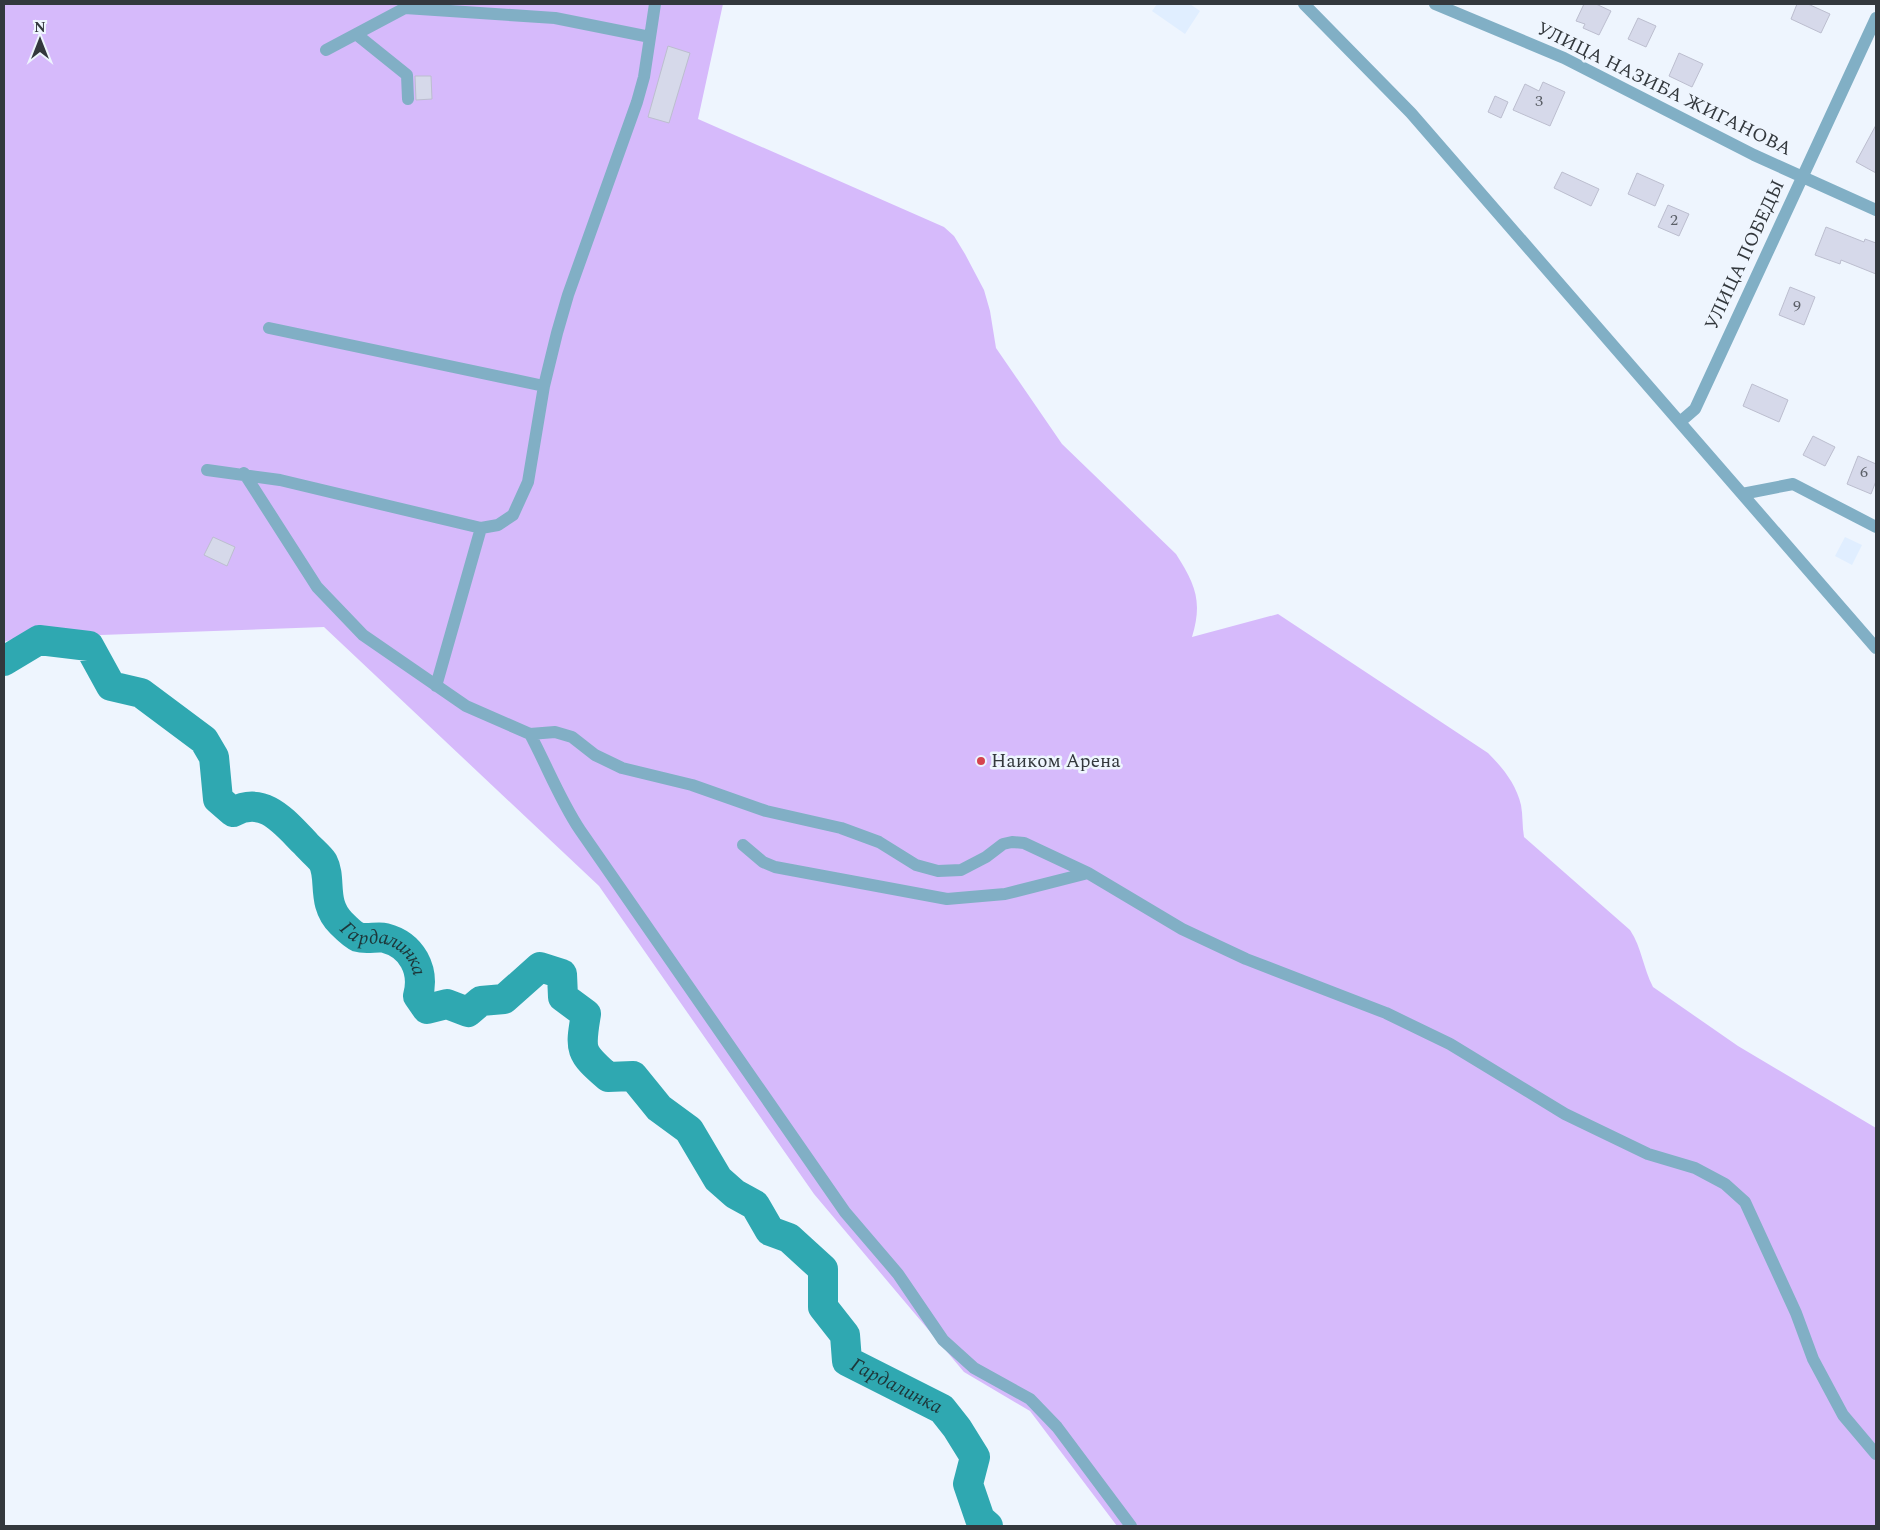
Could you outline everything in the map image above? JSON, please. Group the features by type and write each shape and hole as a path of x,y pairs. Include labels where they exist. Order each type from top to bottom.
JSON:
{"street":[{"path":"207,470 244,473 481,528 498,525 513,515 528,482 544,386 568,295 637,102 644,77 655,4"},
{"path":"1304,4 1411,113 1876,648"},
{"name":"УЛИЦА НАЗИБА ЖИГАНОВА","path":"1435,4 1564,58 1693,125 1801,177 1876,210"},
{"path":"326,50 405,8 461,7 555,18 650,37"},
{"name":"УЛИЦА ПОБЕДЫ","path":"1680,422 1695,409 1876,18"},
{"path":"356,34 407,75 408,99"},
{"path":"269,328 544,386"},
{"path":"244,473 317,587 363,635 466,706 530,734 555,732 572,737 595,755 622,768 692,784 766,811 841,828 879,842 916,866 938,871 961,870 986,857 1003,844 1012,842 1024,843 1088,873 1182,929 1246,958 1386,1012 1450,1044 1565,1114 1648,1154 1695,1168 1725,1184 1744,1202 1796,1313 1813,1359 1843,1415 1876,1454"},
{"path":"1742,494 1793,484 1876,527"},
{"path":"436,686 481,528"},
{"path":"530,734 549,768 563,804 580,830 845,1212 898,1274 943,1340 974,1368 1030,1399 1057,1427 1131,1526"},
{"path":"743,845 763,862 775,867 947,898 1005,894 1088,873"}],"shaded area":[{"name":"Наиком Арена","path":"4,4 723,4 698,119 944,227 954,236 984,290 990,311 996,348 1062,444 1176,554 1183,565 1192,584 1197,603 1192,637 1278,614 1488,753 1504,771 1519,797 1524,837 1630,930 1653,987 1738,1046 1876,1128 1876,1526 1117,1526 1030,1411 964,1372 814,1194 599,886 324,627 16,638 4,642"},
{"path":"1157,4 1190,4 1200,11 1185,34 1152,11"},
{"path":"1845,537 1862,545 1852,565 1835,556"}],"building":[{"path":"1584,4 1596,4 1611,11 1599,35 1583,28 1585,24 1576,21"},
{"path":"1797,4 1808,4 1830,14 1821,33 1791,19"},
{"path":"1638,18 1656,26 1646,47 1628,39"},
{"path":"668,46 690,53 669,123 648,117"},
{"path":"1679,53 1703,64 1692,87 1669,76"},
{"path":"415,76 431,76 432,99 416,100"},
{"path":"1543,82 1565,92 1550,126 1513,110 1525,84 1539,91"},
{"path":"1495,96 1508,102 1501,118 1488,112"},
{"path":"1876,125 1876,173 1856,162"},
{"path":"1562,172 1599,189 1591,206 1554,188"},
{"path":"1637,173 1664,185 1655,206 1628,194"},
{"path":"1668,205 1689,214 1679,236 1658,227"},
{"path":"1826,227 1864,242 1865,239 1876,243 1876,274 1841,260 1840,264 1815,255"},
{"path":"1790,287 1815,297 1804,325 1779,315"},
{"path":"1752,384 1788,400 1779,422 1743,406"},
{"path":"1813,436 1835,447 1825,466 1803,455"},
{"path":"1858,456 1876,464 1876,481 1871,494 1847,484"},
{"path":"213,537 235,547 227,566 204,555"}],"waterway":[{"name":"Гардалинка","path":"4,661 39,640 89,646 111,686 141,693 204,740 214,757 218,799 233,812 254,807 273,813 319,857 326,869 329,899 335,915 351,933 358,937 385,938 403,946 418,968 420,977 418,996 427,1009 447,1004 468,1012 481,1001 504,999 540,967 562,974 563,997 586,1014 583,1043 584,1050 591,1062 608,1077 633,1076 659,1108 689,1130 718,1179 735,1194 755,1205 770,1231 789,1238 823,1269 823,1307 845,1335 847,1361 942,1409 957,1428 975,1457 968,1484 980,1519 988,1526"}],"place":[{"name":"Наиком Арена","path":"981,761"}]}
